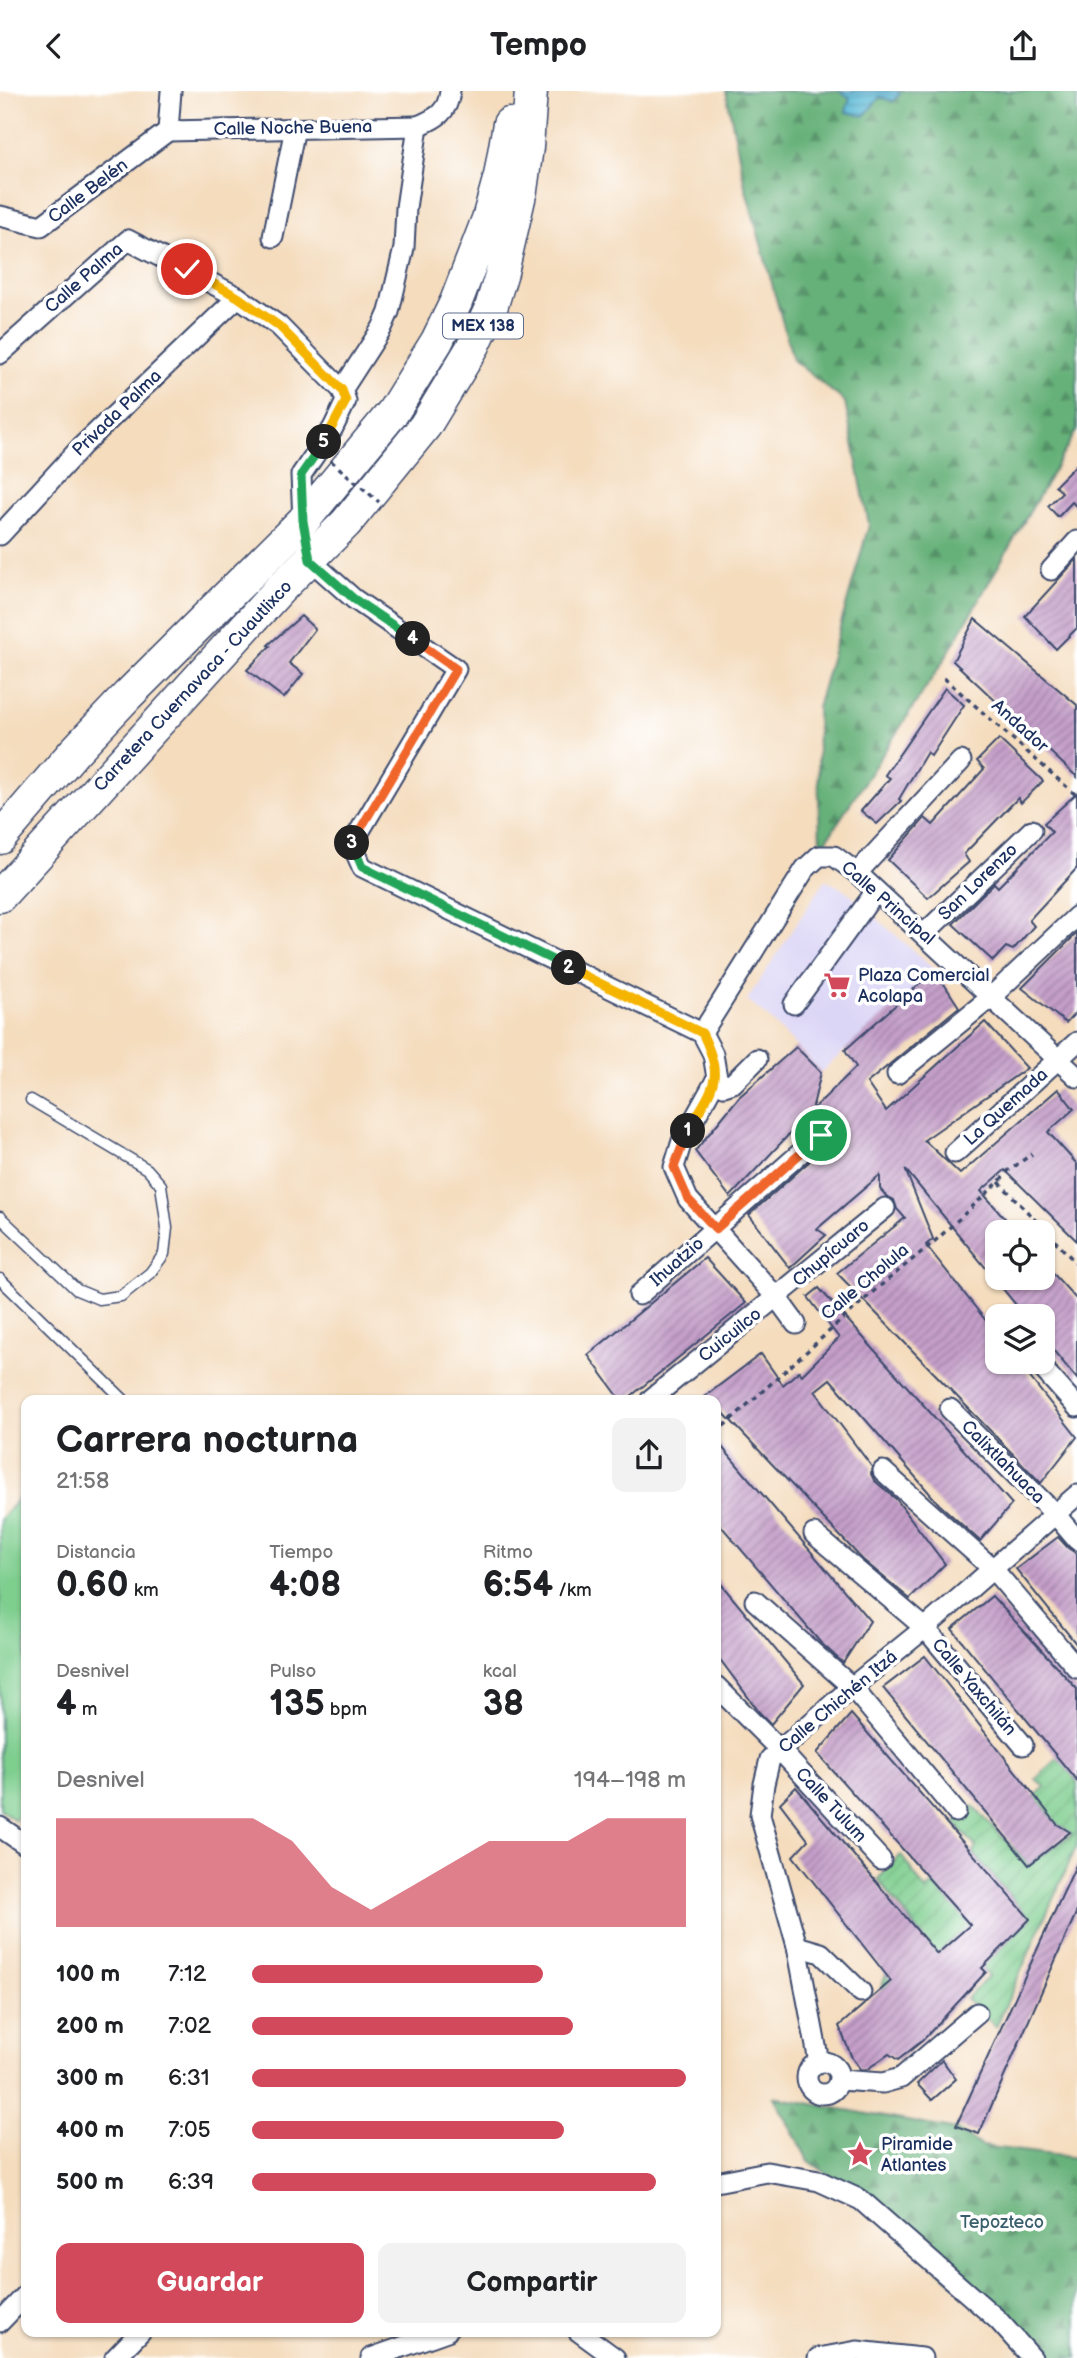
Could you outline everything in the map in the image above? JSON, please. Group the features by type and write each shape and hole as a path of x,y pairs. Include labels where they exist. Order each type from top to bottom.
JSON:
{"main road":[{"name":"Carretera Cuernavaca - Cuautlixco","path":"0,838 74,752 128,695 303,521 393,412 437,341 456,302 488,219 500,176 513,91"},
{"name":"Carretera Cuernavaca - Cuautlixco","path":"0,896 279,590 368,497 425,426 474,345 491,308 516,211 527,147 531,91"},
{"path":"128,695 159,722"}],"street":[{"path":"168,131 171,91"},
{"path":"450,91 445,111 437,118 418,126 406,208 404,249 382,328 344,396 333,428 301,475 303,521 310,560 354,599 456,669 352,843 362,867 702,1033 713,1054 717,1079 724,1086 733,1083 757,1059"},
{"name":"Calle Noche Buena","path":"168,131 418,126"},
{"path":"273,237 295,128"},
{"name":"Calle Belén","path":"0,216 41,226 168,131"},
{"name":"Calle Palma","path":"0,354 128,240 238,297 279,326 344,396"},
{"name":"Privada Palma","path":"0,535 82,446 238,297"},
{"path":"1051,570 1077,541"},
{"path":"857,873 961,761"},
{"name":"San Lorenzo","path":"924,934 1032,830"},
{"name":"Calle Principal","path":"702,1033 805,869 819,856 834,856 857,873 1077,1077"},
{"path":"793,1004 876,891"},
{"path":"897,1074 990,998 1077,916"},
{"name":"La Quemada","path":"955,1153 1077,1042"},
{"path":"717,1079 682,1141 674,1167 688,1199 777,1298 796,1324"},
{"name":"Ihuatzio","path":"639,1295 821,1135"},
{"name":"Chupícuaro","path":"777,1298 885,1208"},
{"name":"Cuicuilco","path":"656,1395 777,1298"},
{"path":"1048,1374 1077,1407"},
{"name":"Calixtlahuaca","path":"950,1409 1077,1539"},
{"path":"883,1471 993,1569 1077,1668"},
{"name":"Calle Chichén Itzá","path":"977,2013 901,2078 883,2083 839,2080 836,2088 829,2094 820,2095 812,2091 807,2084 807,2075 811,2067 818,2062 797,1946 760,1815 764,1784 770,1759 1077,1495"},
{"name":"Calle Yaxchilán","path":"814,1534 925,1628 1023,1745"},
{"path":"755,1601 852,1688 956,1812"},
{"path":"721,1691 780,1750"},
{"name":"Calle Tulum","path":"780,1750 881,1860"},
{"path":"0,1827 21,1842"},
{"path":"797,1946 821,1953 861,1992"},
{"path":"818,2062 834,2066 839,2080"},
{"path":"721,2181 766,2172 819,2181 861,2200 999,2320 1026,2357"},
{"path":"0,2322 21,2300"},
{"path":"115,2358 135,2337"},
{"path":"377,2357 431,2337"},
{"path":"586,2337 615,2358"},
{"path":"818,2358 857,2351 922,2358"}],"lane":[{"path":"0,1217 77,1290 99,1299 121,1296 150,1273 164,1254 167,1228 160,1185 146,1169 31,1100"},
{"path":"0,1279 119,1395"}],"path":[{"path":"331,461 379,502"},
{"name":"Andador","path":"944,678 1077,796"},
{"name":"Calle Cholula","path":"721,1429 874,1291 935,1241 1008,1171 1032,1154"},
{"path":"999,1182 1077,1264"}],"shaded area":[{"name":"Plaza Comercial Acolapa","path":"825,880 845,890 935,970 821,1072 771,1020 747,1000"}],"green space":[{"path":"726,91 1077,91 1077,430 944,660 820,850 817,708 869,525 845,402 793,360 745,186"},
{"path":"21,1495 21,1812 15,1820 0,1809 0,1520"},
{"path":"1058,1757 1077,1781 1077,1845 996,2027 966,1999 989,1976 955,1939 890,1997 881,1989 886,1974 923,1937 878,1879 901,1855 926,1891 934,1884 996,1953 1030,1919 973,1853 976,1847 955,1823 973,1806 1029,1865 1072,1834 1057,1824 1035,1796 1045,1787 1036,1779"},
{"name":"Tepozteco","path":"774,2097 957,2130 982,2146 1077,2158 1077,2358 1038,2358 851,2191 808,2160"}],"water":[{"path":"840,91 897,91 900,94 893,101 880,97 864,116 846,112 850,98"}],"building":[{"path":"1077,464 1077,507 1072,502 1058,517 1048,506 1062,492 1055,486"},
{"path":"1077,559 1077,628 1056,649 1025,616"},
{"path":"301,616 315,629 289,663 303,674 284,698 247,670 270,646 268,645"},
{"path":"975,619 1077,705 1077,777 953,661"},
{"path":"945,688 964,705 931,756 927,752 899,799 901,801 877,824 861,811 890,778 885,775"},
{"path":"999,739 1043,781 1021,803 1018,798 964,854 969,862 928,898 888,860 925,818 933,825 984,769 977,761"},
{"path":"1077,793 1077,868 1029,920 1034,926 1013,950 1006,947 993,961 953,924 994,883 998,887 1052,832 1044,823"},
{"path":"1077,933 1077,1011 1066,1023 1022,988"},
{"path":"935,970 959,1007 867,1083 886,1111 985,1022 1027,1068 924,1140 960,1174 1058,1089 1074,1109 1048,1132 1077,1164 1077,1241 1005,1170 981,1191 1006,1220 985,1220 985,1267 905,1169 933,1239 926,1245 985,1320 985,1374 1027,1374 1077,1437 1041,1483 837,1273 905,1218 897,1209 894,1200 880,1189 880,1175 817,1229 826,1235 790,1268 749,1215 834,1137 831,1127 823,1123 812,1110 856,1067 845,1050"},
{"path":"796,1047 821,1072 812,1110 730,1197 695,1151 739,1097"},
{"path":"705,1258 746,1303 632,1395 617,1395 588,1355"},
{"path":"1055,1275 1077,1300 1077,1379 1055,1352 1055,1304 1015,1304 1004,1290 1055,1290"},
{"path":"819,1288 1012,1504 980,1541 939,1504 830,1379 815,1391 872,1467 874,1480 896,1499 945,1564 910,1599 863,1560 721,1410 721,1395 707,1395 761,1354 783,1385 799,1371 802,1375 839,1338 808,1297"},
{"path":"721,1446 870,1621 843,1663 820,1642 721,1526"},
{"path":"1058,1537 1077,1554 1077,1645 1016,1569"},
{"path":"721,1584 804,1684 771,1724 721,1661"},
{"path":"992,1596 1077,1689 1077,1781 952,1629"},
{"path":"925,1656 1057,1824 1070,1832 1029,1865 883,1688"},
{"path":"851,1714 1030,1919 982,1968 986,1972 922,2041 898,2060 889,2054 866,2070 860,2069 852,2058 839,2026 891,1981 793,1856 808,1840 780,1803 796,1787 937,1954 970,1925 817,1753"},
{"path":"1077,1863 1077,1911 979,2134 956,2126"},
{"path":"942,2060 956,2079 932,2100 917,2084"}],"place":[{"name":"Plaza Comercial Acolapa","path":"837,985"},
{"name":"Piramide Atlantes","path":"860,2154"}],"route":[{"path":"187,269 238,297 279,326 342,390 346,401 333,428 301,475 303,521 310,560 354,599 456,669 352,843 362,867 702,1033 713,1054 717,1079 682,1141 674,1167 688,1199 716,1229 821,1135"}]}
